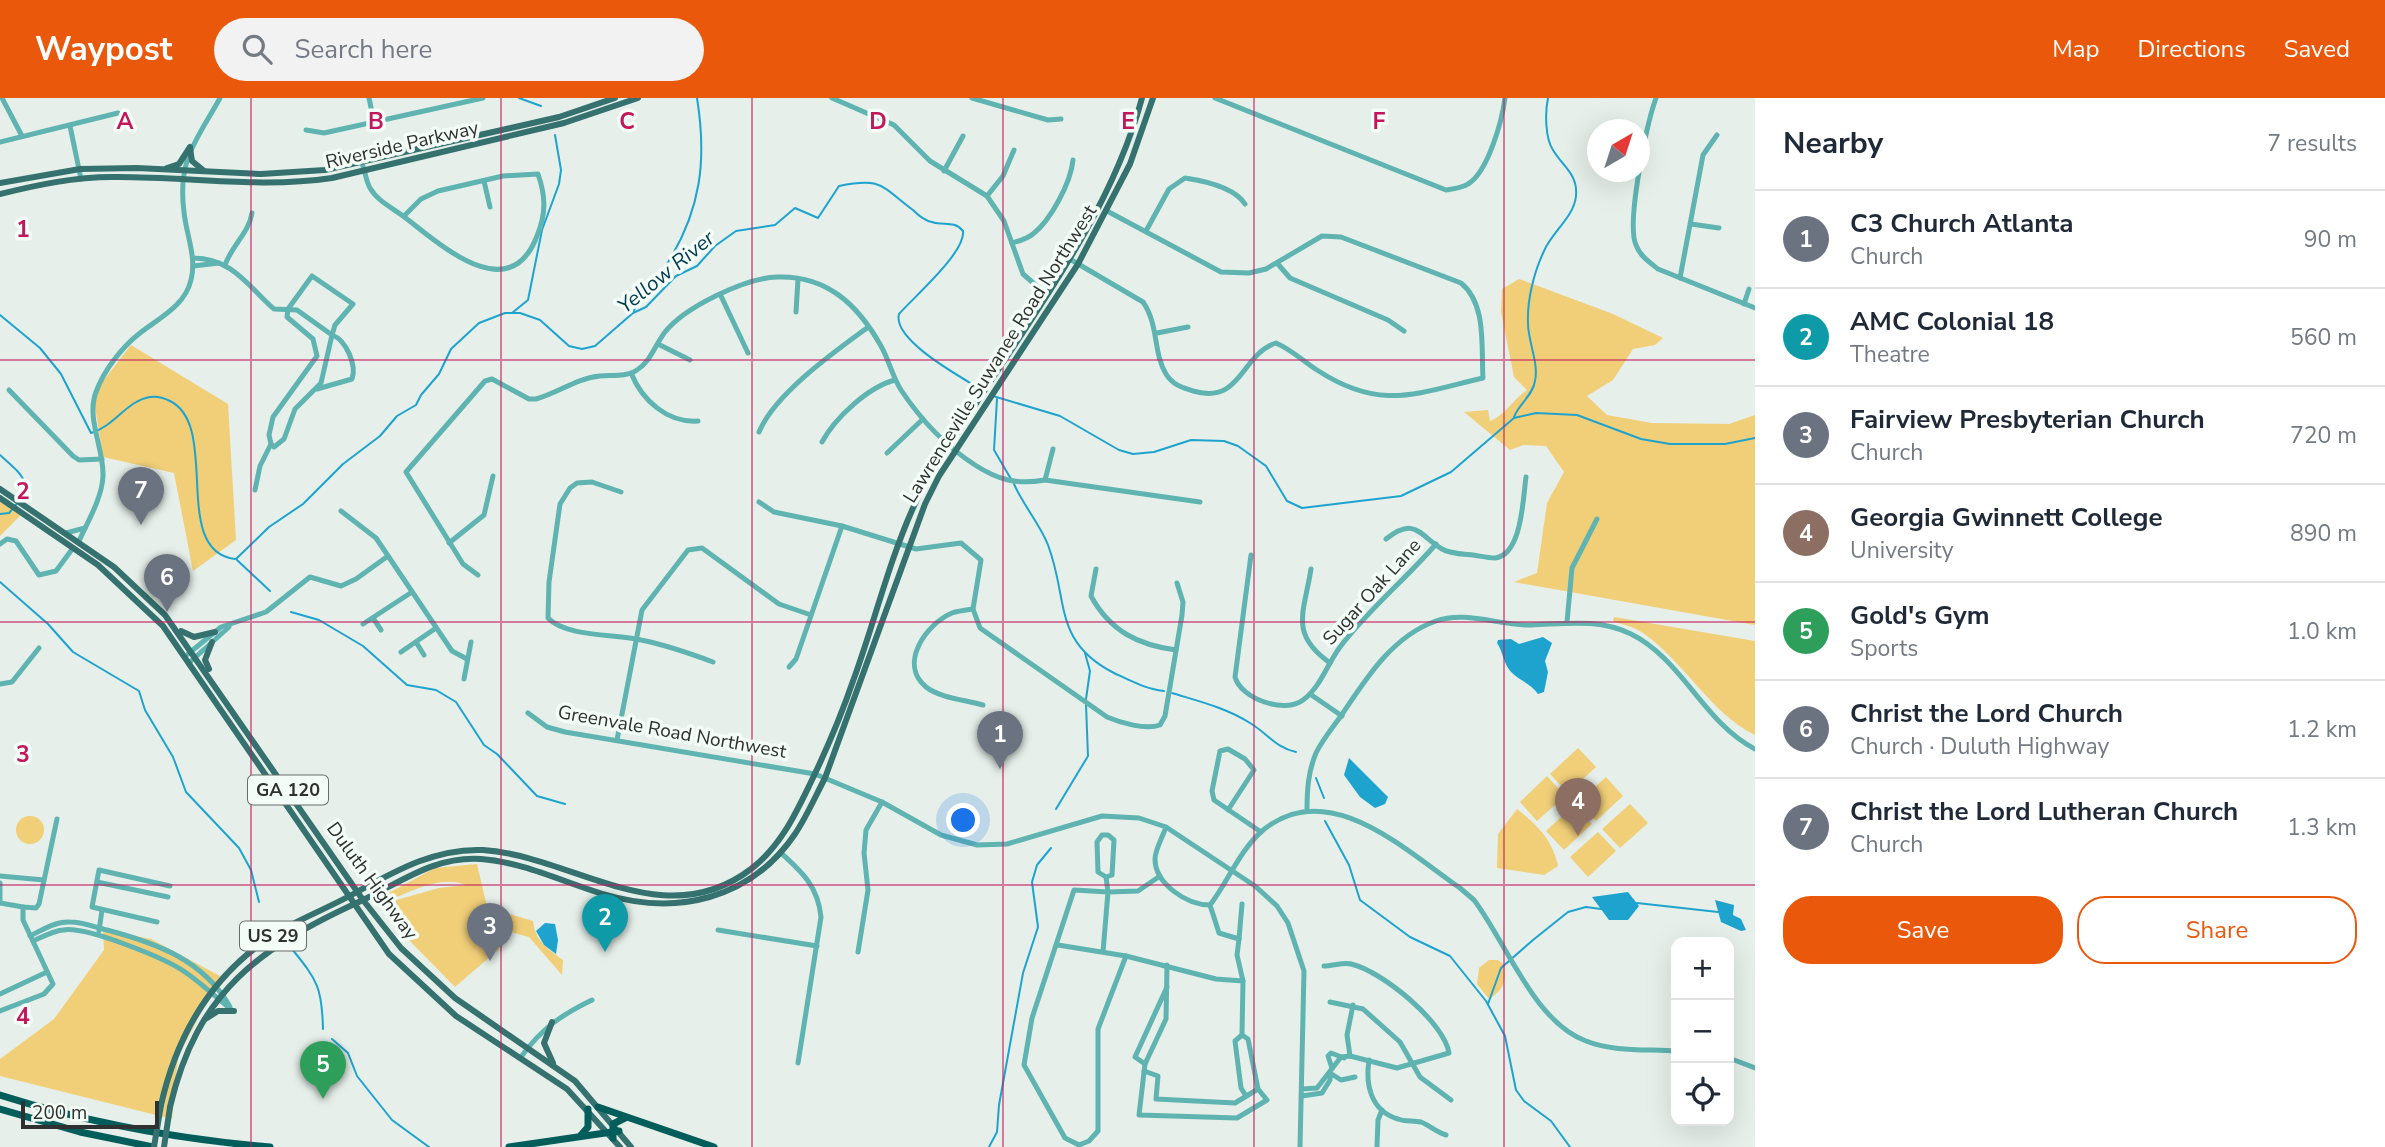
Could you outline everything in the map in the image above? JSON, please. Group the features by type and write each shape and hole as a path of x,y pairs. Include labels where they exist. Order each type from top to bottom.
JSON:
{"highway":[{"path":"0,1096 54,1112 148,1131 270,1147"},
{"path":"598,1107 714,1147"},
{"path":"581,1136 588,1127 588,1108"},
{"path":"0,1109 80,1132 154,1147"},
{"path":"509,1147 613,1131 626,1118"}],"main road":[{"name":"Riverside Parkway","path":"0,184 80,169 296,173 362,163 559,117 615,98"},
{"name":"Riverside Parkway","path":"0,194 81,179 137,177 296,184 365,172 564,124 638,98"},
{"name":"Lawrenceville Suwanee Road Northwest","path":"358,892 402,867 457,851 507,854 644,894 674,896 707,890 734,880 764,858 788,829 815,774 853,682 898,544 926,481 1068,258 1121,161 1142,98"},
{"name":"Lawrenceville Suwanee Road Northwest","path":"363,900 413,873 450,861 492,860 636,902 690,903 734,889 780,852 794,834 825,778 925,503 1078,264 1107,211 1143,134 1153,98"},
{"path":"164,169 179,164 190,146"},
{"path":"190,146 192,161 204,171"},
{"name":"Duluth Highway","path":"0,489 24,514 85,556 151,611 188,659 389,954 416,982 456,1016 567,1089 631,1147"},
{"name":"Duluth Highway","path":"0,499 29,508 79,541 114,567 175,627 363,900 402,949 439,986 474,1013 554,1065 598,1107 620,1147"},
{"path":"35,522 40,521 68,540 79,541"},
{"path":"73,548 85,549 114,567"},
{"path":"175,627 194,637 215,632"},
{"path":"212,642 205,660 213,681"},
{"name":"US 29","path":"154,1147 161,1105 180,1043 216,985 261,943 358,892"},
{"path":"353,904 363,900"},
{"name":"US 29","path":"164,1147 170,1107 181,1067 200,1024 220,996 256,959 353,904"},
{"path":"200,1024 218,1010 234,1011"},
{"path":"552,1022 544,1043 554,1065"}],"street":[{"path":"2,98 22,136"},
{"path":"79,541 101,486 102,459 94,394 104,375 130,342 177,305 191,282 193,258 183,210 184,170 190,146 220,98"},
{"path":"369,98 374,122"},
{"path":"306,130 324,133 483,98"},
{"path":"832,98 894,125 920,152 944,171 987,196 998,210 1023,274 1046,295"},
{"path":"972,98 1048,120 1061,119"},
{"path":"1215,98 1446,190 1467,186 1479,174 1502,120 1504,98"},
{"path":"1650,119 1656,98"},
{"path":"0,142 118,113"},
{"path":"70,126 81,179"},
{"path":"1680,278 1703,155 1717,135"},
{"path":"944,171 963,136"},
{"path":"987,196 1003,176 1014,150"},
{"path":"1012,243 1030,237 1041,226 1066,183 1073,160"},
{"path":"362,163 376,195 456,258 498,270 512,267 524,260 534,246 544,216 543,188 538,174 528,172 427,195 404,216"},
{"path":"1146,231 1169,189 1185,178 1203,181 1240,196 1245,204"},
{"path":"484,181 490,207"},
{"path":"1637,182 1632,224 1636,246 1651,264 1755,308"},
{"path":"1068,258 1143,302 1151,313 1165,373 1175,386 1208,394 1223,392 1264,347 1276,343 1341,383 1380,396 1396,398 1483,378 1478,306 1469,290 1461,283 1341,237 1322,236 1277,263 1249,273 1221,272 1107,211"},
{"path":"222,264 250,228 252,213"},
{"path":"1691,224 1719,228"},
{"path":"193,258 206,258 240,273 274,309 297,310 332,335 339,337 349,353 355,372 352,379 316,390"},
{"path":"1277,263 1290,278 1388,320 1404,331"},
{"path":"193,266 222,264"},
{"path":"256,490 260,466 271,444 270,423 317,356 313,339 287,317 288,309 312,276 353,304 335,325 327,366 316,390 295,409 284,439 274,447 271,444"},
{"path":"478,575 469,571 449,543 406,472 488,378 536,399 583,379 631,373 647,361 677,320 721,296 761,279 809,279 835,290 880,345 895,380 923,419 948,446 999,479 1027,483 1045,480 1200,502"},
{"path":"796,312 798,279"},
{"path":"1744,304 1749,289"},
{"path":"721,296 748,353"},
{"path":"1157,333 1188,327"},
{"path":"759,432 770,412 790,392 867,328"},
{"path":"658,344 690,360"},
{"path":"631,373 640,392 667,414 683,421 698,421"},
{"path":"822,442 845,414 871,392 895,380"},
{"path":"9,390 73,456 79,460 102,459"},
{"path":"887,453 923,419"},
{"path":"1045,480 1053,449"},
{"path":"449,543 484,515 493,476"},
{"path":"1385,539 1398,531 1410,529 1426,534 1444,550 1494,558 1507,553 1515,541 1526,477"},
{"path":"621,492 584,482 577,483 564,496 560,504 546,611 548,618 562,629 636,638 676,648 713,663"},
{"path":"759,502 774,512 842,526 907,547 920,550 953,541 975,552 981,567 973,609 980,628 1107,717 1131,724 1160,725 1183,602 1177,583"},
{"path":"341,512 376,538 452,650 467,659"},
{"path":"1567,622 1572,568 1597,519"},
{"path":"789,667 796,659 842,526"},
{"path":"66,533 85,528"},
{"path":"0,544 7,539 16,541 32,566 42,570 43,574 56,571 73,548"},
{"name":"Sugar Oak Lane","path":"1310,694 1341,646 1436,544"},
{"path":"617,740 642,610 688,550 702,548 718,556 779,604 811,615"},
{"path":"1251,555 1235,663 1236,681 1247,693 1285,707 1296,705 1310,694 1342,716"},
{"path":"67,559 85,556"},
{"path":"194,654 221,627 266,612 310,577 341,586 388,556"},
{"path":"1096,569 1091,596 1112,624 1134,640 1176,650"},
{"path":"1311,569 1302,631 1309,647 1330,663"},
{"path":"363,624 412,592"},
{"path":"973,609 953,612 935,626 920,641 915,664 918,677 932,691 983,705"},
{"path":"1307,810 1308,779 1316,753 1371,673 1392,648 1436,621 1460,617 1532,625 1567,622 1612,627 1644,641 1732,733 1755,749"},
{"path":"373,618 381,630"},
{"path":"188,659 232,625"},
{"path":"401,652 436,628"},
{"path":"416,642 424,654"},
{"path":"464,679 471,642"},
{"path":"0,684 12,682 39,648"},
{"name":"Greenvale Road Northwest","path":"528,713 547,727 565,732 815,774 882,802 941,835 977,845 1007,844 1102,816 1139,818 1166,827 1233,870 1277,906 1299,949 1304,971 1305,1006 1300,1147"},
{"path":"1228,810 1254,770 1245,759 1228,749 1220,751 1212,791 1214,800 1228,810 1261,832"},
{"path":"858,952 868,890 864,853 866,830 882,802"},
{"path":"1210,905 1261,832 1281,820 1307,810 1334,811 1356,819 1460,888 1486,916 1545,1011 1573,1036 1608,1047 1671,1051"},
{"path":"0,883 0,903 36,908 57,819"},
{"path":"1166,827 1154,858 1162,882 1196,905 1210,905"},
{"path":"1103,952 1108,891 1106,877 1098,872 1097,842 1102,835 1108,835 1114,840 1112,875 1106,877"},
{"path":"780,852 804,873 817,894 821,917 798,1063"},
{"path":"157,922 92,907 99,870 170,886"},
{"path":"0,876 44,880"},
{"path":"1126,956 1098,1029 1098,1131 1090,1141 1072,1144 1060,1131 1058,1121 1024,1065 1032,1018 1074,890 1138,891 1160,876"},
{"path":"97,882 168,897"},
{"path":"1242,904 1237,955 1243,981 1242,1035 1235,1041 1241,1088 1246,1096"},
{"path":"1210,905 1219,933 1239,939"},
{"path":"0,1011 51,988 53,984 23,920 23,907"},
{"path":"98,937 103,910"},
{"path":"31,939 68,921 99,928 166,949 216,985 220,996"},
{"path":"31,939 62,930 77,930 162,959 220,996"},
{"path":"718,930 817,946"},
{"path":"1058,945 1126,956 1216,979 1243,981"},
{"path":"1302,1092 1322,1093 1330,1080 1328,1056 1331,1053 1397,1068 1448,1053 1447,1040 1433,1020 1383,981 1351,964 1324,966"},
{"path":"1167,965 1166,1019 1144,1067 1139,1115 1237,1118 1267,1100 1258,1088 1248,1039 1242,1035"},
{"path":"0,994 47,972"},
{"path":"1167,987 1135,1057 1158,1076 1156,1099 1235,1104 1258,1088"},
{"path":"522,1057 552,1022 592,1000"},
{"path":"1330,1002 1363,1009 1390,1031 1420,1077 1451,1100"},
{"path":"1347,1057 1347,1035 1353,1005"},
{"path":"1331,1070 1347,1057"},
{"path":"1369,1060 1366,1081 1370,1093 1382,1110 1401,1121 1422,1122 1432,1130 1446,1135"},
{"path":"1734,1060 1755,1068"},
{"path":"1331,1070 1341,1080 1355,1077"},
{"path":"1192,1116 1193,1101"},
{"path":"1377,1146 1378,1120 1382,1110"}],"shaded area":[{"path":"1519,279 1613,314 1663,338 1655,345 1633,349 1613,380 1587,396 1607,415 1652,423 1729,424 1755,415 1755,625 1514,582 1537,573 1547,503 1564,472 1546,446 1523,445 1510,450 1464,412 1488,410 1490,421 1501,415 1527,390 1514,377 1501,312 1502,289"},
{"path":"131,345 228,404 236,540 193,571 174,473 103,457 93,394"},
{"path":"0,497 23,513 0,536"},
{"path":"1614,617 1755,641 1755,735 1724,713 1658,645 1640,631 1613,621"},
{"path":"1578,748 1596,767 1568,793 1550,774"},
{"path":"1547,776 1565,796 1537,821 1520,802"},
{"path":"1606,777 1623,796 1596,821 1578,802"},
{"path":"1630,804 1648,823 1620,848 1602,829"},
{"path":"1574,805 1592,824 1564,850 1546,831"},
{"path":"1517,809 1538,827 1552,848 1558,866 1544,875 1497,868 1498,834"},
{"path":"30,816 40,820 44,830 40,840 30,844 20,840 16,830 20,820"},
{"path":"1598,832 1616,851 1588,877 1570,857"},
{"path":"477,864 487,907 533,921 539,939 563,960 562,975 529,937 503,930 496,941 499,949 455,987 408,939 382,904 439,888 466,885 456,882 435,883 384,902 383,896 435,868"},
{"path":"103,930 151,939 220,976 178,1057 172,1119 0,1076 0,1059 54,1019 104,950"},
{"path":"1489,960 1498,960 1504,965 1505,976 1501,989 1489,999 1477,984 1479,968"}],"water":[{"path":"1543,637 1552,643 1545,661 1548,672 1544,692 1538,694 1511,672 1497,643 1498,640 1511,639 1519,644"},
{"path":"1349,758 1388,797 1385,804 1375,808 1360,797 1344,775"},
{"path":"1628,892 1639,906 1628,920 1609,920 1592,897"},
{"path":"1715,900 1734,905 1733,915 1741,919 1746,930 1741,931 1721,922"},
{"path":"545,923 555,924 558,940 556,954 544,945 536,931"}],"waterway":[{"path":"519,98 541,106"},
{"path":"633,312 667,264 694,204 701,164 697,98"},
{"path":"1514,417 1532,391 1535,381 1536,367 1528,323 1534,277 1544,251 1567,218 1576,196 1575,182 1548,139 1548,98"},
{"path":"512,313 528,300 542,230 559,184 561,170 555,135"},
{"name":"Yellow River","path":"236,559 269,527 303,504 343,464 380,436 397,416 416,405 439,374 451,349 479,323 505,313 520,313 540,320 569,346 582,349 595,346 633,313 646,307 676,276 697,266 715,246 736,231 775,225 795,208 818,218 839,186 873,183 894,195 924,219 952,224 963,231 962,240 948,262 899,314 900,324 906,335 930,357 982,390"},
{"name":"Yellow River","path":"0,315 40,348 61,374 91,433 107,425 134,403 150,397 170,401 185,415 193,435 199,512 205,534 216,551 235,559"},
{"name":"Yellow River","path":"993,396 1060,416 1119,450 1133,454 1154,452 1191,440 1224,441 1238,446 1266,466 1287,501 1302,508 1401,496 1451,472 1514,418 1536,413 1577,415 1641,439 1670,444 1725,444 1755,438"},
{"path":"997,399 994,450 1011,479"},
{"name":"Yellow River","path":"0,455 24,482 22,495 17,503 9,513 0,514"},
{"path":"1014,484 1048,545 1066,618 1080,647 1094,661 1114,673 1145,687 1164,691"},
{"path":"237,560 270,591"},
{"path":"0,582 48,624 73,652 139,691 145,710 173,757 186,792 239,848 251,870 259,902"},
{"path":"291,612 319,620 363,646 407,685 436,690 456,702 484,745 497,754 537,796 565,804"},
{"path":"1085,653 1090,671 1086,699"},
{"path":"1172,693 1232,713 1283,747 1296,752"},
{"path":"1056,809 1088,756 1086,705"},
{"path":"1316,778 1324,798"},
{"path":"1325,821 1349,865 1360,900 1410,937 1450,956 1486,1001 1505,1036 1516,1090 1524,1101 1551,1121 1570,1147"},
{"path":"989,1147 997,1132 999,1105 1023,973 1038,927 1032,882 1037,865 1051,848"},
{"path":"1637,903 1718,912"},
{"path":"1488,1004 1501,968 1533,940 1568,912 1586,907 1601,909"},
{"path":"292,949 317,986 323,1029"},
{"path":"332,1039 348,1053 357,1076 392,1120 429,1147"}],"place":[{"name":"Christ the Lord Lutheran Church","path":"141,525"},
{"name":"Christ the Lord Church","path":"167,612"},
{"name":"C3 Church Atlanta","path":"1000,769"},
{"name":"Georgia Gwinnett College","path":"1578,836"},
{"name":"AMC Colonial 18","path":"605,952"},
{"name":"Fairview Presbyterian Church","path":"490,961"},
{"name":"Gold's Gym","path":"323,1099"}]}
